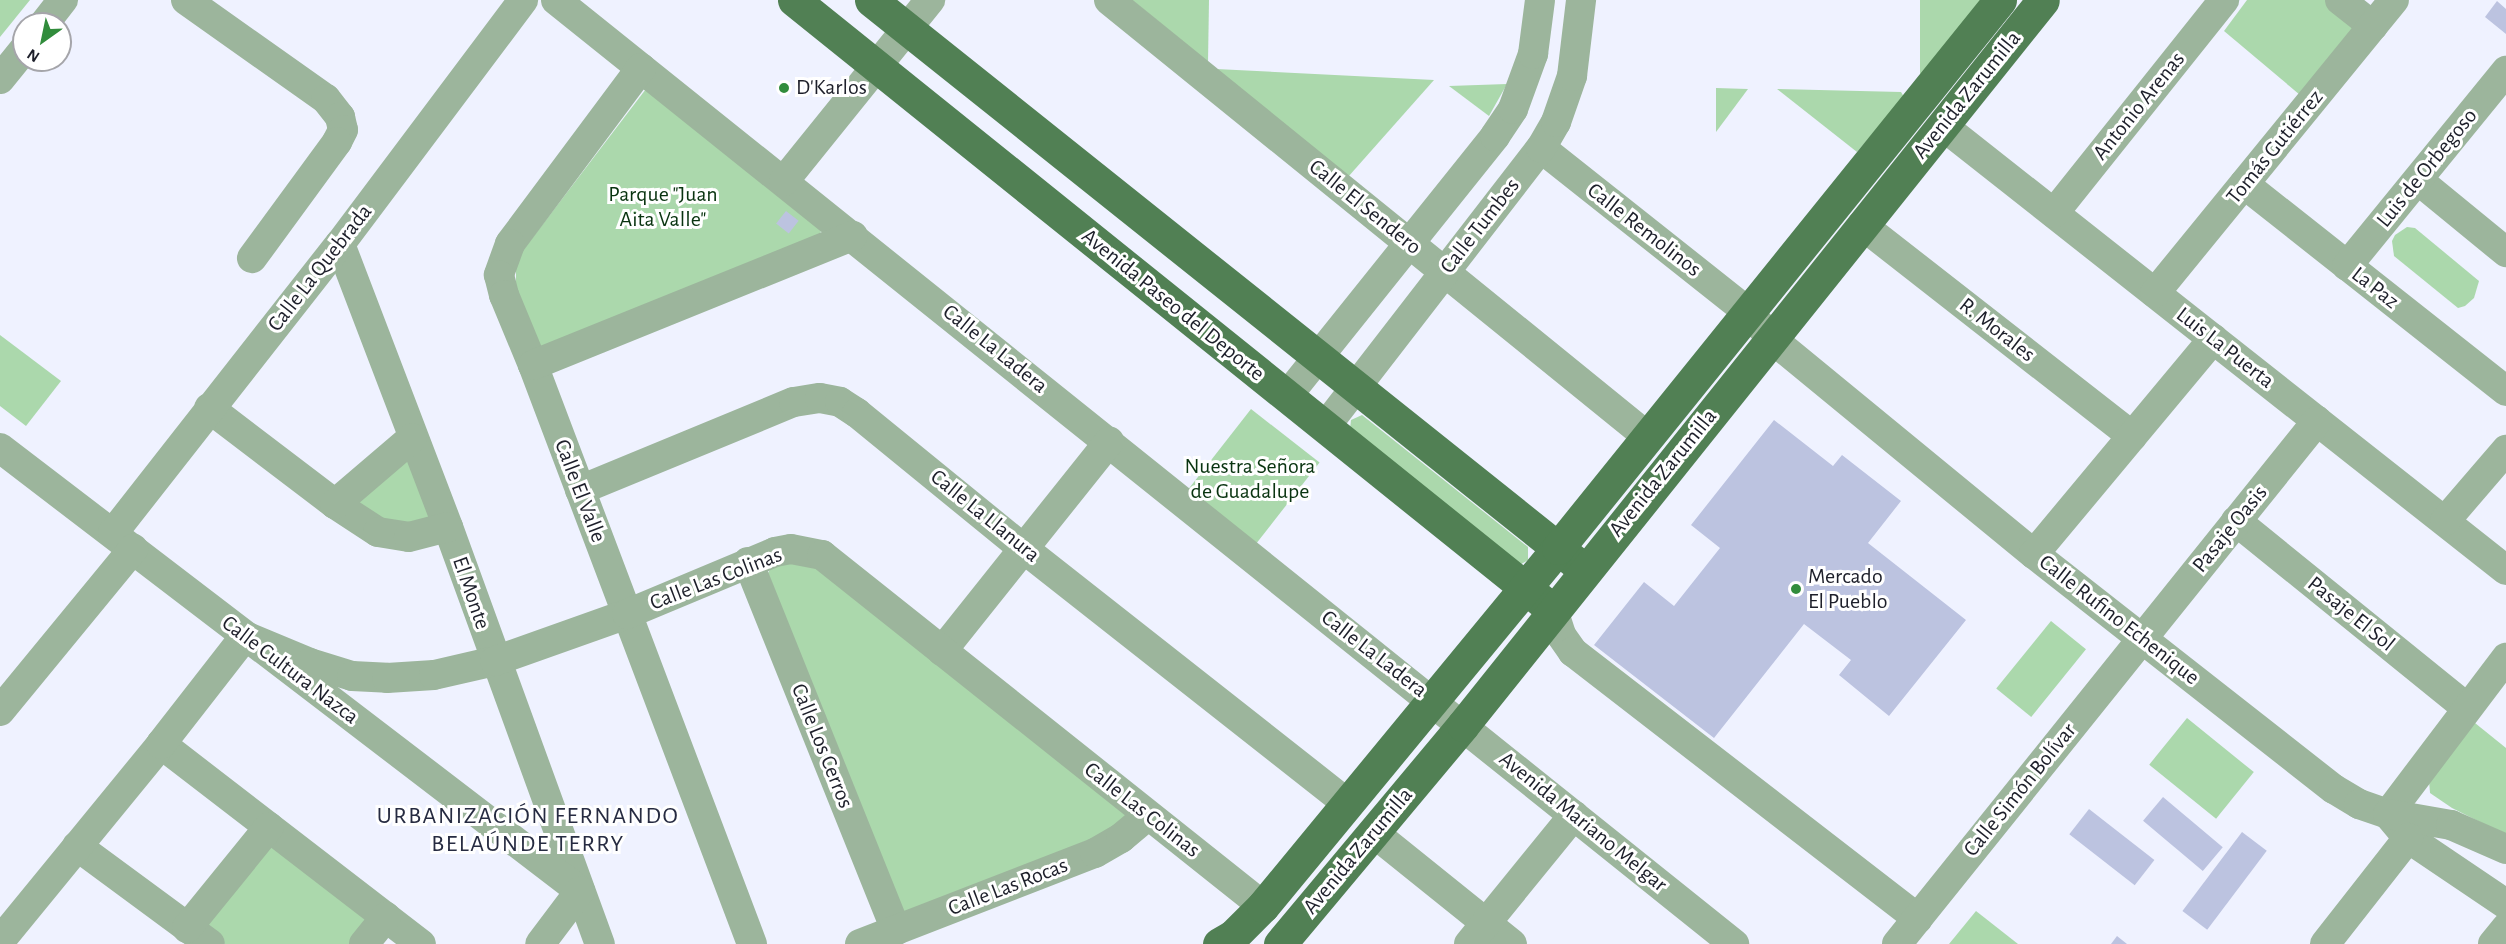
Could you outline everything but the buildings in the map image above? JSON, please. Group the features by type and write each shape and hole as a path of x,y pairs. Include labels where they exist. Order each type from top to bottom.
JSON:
{"main road":[{"name":"Avenida Paseo del Deporte","path":"794,0 1553,610"},
{"path":"871,0 1317,358 1586,569"},
{"name":"Avenida Zarumilla","path":"1219,944 1233,936 1263,906 1558,548 2000,0"},
{"name":"Avenida Zarumilla","path":"1293,940 1374,833 2043,0"}],"street":[{"path":"54,12 63,0"},
{"path":"186,0 326,99 340,117 343,130 337,142 252,258"},
{"name":"Calle La Quebrada","path":"0,711 123,541 209,408 340,244 523,0"},
{"name":"Calle La Ladera","path":"556,0 1432,700"},
{"path":"784,181 930,0"},
{"name":"Calle El Sendero","path":"1109,0 1648,437"},
{"name":"Calle Tumbes","path":"1287,396 1495,136 1513,109 1533,54 1540,0"},
{"name":"Calle Tumbes","path":"1325,427 1540,148 1556,122 1570,84 1581,0"},
{"name":"Antonio Arenas","path":"2054,213 2224,0"},
{"path":"2340,0 2373,26"},
{"name":"Tomás Gutiérrez","path":"2155,293 2394,0"},
{"path":"0,80 12,64"},
{"name":"Calle El Valle","path":"641,68 510,244 502,261 500,275 504,295 533,365 752,944"},
{"name":"Luis de Orbegoso","path":"2347,266 2506,71"},
{"name":"Luis La Puerta","path":"1943,126 2506,570"},
{"name":"Calle Remolinos","path":"1540,148 1748,312"},
{"path":"2418,180 2506,252"},
{"name":"La Paz","path":"2244,184 2506,392"},
{"name":"R. Morales","path":"1862,225 2132,436"},
{"path":"533,365 853,236"},
{"name":"El Monte","path":"340,244 448,528 600,944"},
{"name":"Calle Rufino Echenique","path":"1748,312 1772,339 2034,554 2143,637 2334,789 2359,804 2388,814 2451,825 2506,849"},
{"path":"2034,554 2214,339"},
{"name":"Calle La Llanura","path":"580,490 794,402 820,398 840,402 857,412 1024,549 1347,803"},
{"path":"209,408 364,524 389,535 409,537 448,528"},
{"name":"Pasaje Oasis","path":"2143,637 2318,421"},
{"path":"335,504 412,438"},
{"path":"942,651 1109,442"},
{"name":"Calle Cultura Nazca","path":"0,448 580,891"},
{"path":"2445,521 2506,450"},
{"name":"Pasaje El Sol","path":"2236,521 2466,707"},
{"name":"Calle Las Colinas","path":"245,636 310,663 351,676 387,678 434,675 495,661 627,614 775,552 791,549 822,555 1263,906"},
{"name":"Calle Los Cerros","path":"748,562 896,930"},
{"path":"1553,610 1561,635 1573,652 1918,919"},
{"path":"0,941 161,744 245,636"},
{"name":"Calle Simón Bolívar","path":"1897,944 2143,637"},
{"path":"2506,658 2466,707 2388,814 2408,838 2506,904"},
{"name":"Avenida Mariano Melgar","path":"1432,700 1734,944"},
{"path":"161,744 421,944"},
{"name":"Calle Las Rocas","path":"860,944 1095,853 1120,838 1149,815"},
{"path":"1478,933 1574,815"},
{"path":"77,846 199,936 269,827"},
{"path":"1374,833 1478,933 1512,944"},
{"path":"2325,944 2408,838"},
{"path":"540,944 580,891"},
{"path":"364,944 386,917"},
{"path":"2493,944 2506,928"}],"green space":[{"path":"0,0 30,0 20,12 12,12 12,22 0,37"},
{"path":"1132,0 1209,0 1208,62"},
{"path":"1920,0 1982,0 1921,75 1920,73"},
{"path":"2247,0 2336,0 2370,27 2306,100 2224,31"},
{"path":"1216,69 1434,80 1348,177"},
{"path":"1507,84 1489,116 1449,86"},
{"name":"Parque \"Juan Aita Valle\"","path":"649,85 822,227 819,238 541,347 516,293 516,264 520,254"},
{"path":"1716,88 1748,89 1716,132"},
{"path":"1777,89 1901,92 1904,97 1857,152"},
{"path":"2407,227 2415,228 2479,281 2474,298 2465,306 2458,308 2394,256 2392,241 2395,235"},
{"path":"0,335 61,381 26,426 0,406"},
{"name":"Nuestra Señora de Guadalupe","path":"1251,409 1320,463 1256,545 1187,491"},
{"path":"1362,415 1528,547 1528,560 1518,566 1350,429 1351,420"},
{"path":"410,448 440,519 404,527 366,513 353,495"},
{"path":"783,561 820,565 1129,816 1120,827 903,916 768,573 773,564"},
{"path":"2051,621 2086,649 2031,717 1996,689"},
{"path":"2187,718 2254,772 2216,819 2149,765"},
{"path":"2475,723 2506,748 2506,835 2452,808 2430,793 2429,780"},
{"path":"269,835 373,914 354,944 225,944 197,923"},
{"path":"1976,911 2018,944 1949,944"}],"place":[{"name":"D'Karlos","path":"784,88"},
{"name":"Mercado El Pueblo","path":"1796,589"}],"district":[{"name":"URBANIZACIÓN FERNANDO BELAÚNDE TERRY","path":"528,831"}]}
